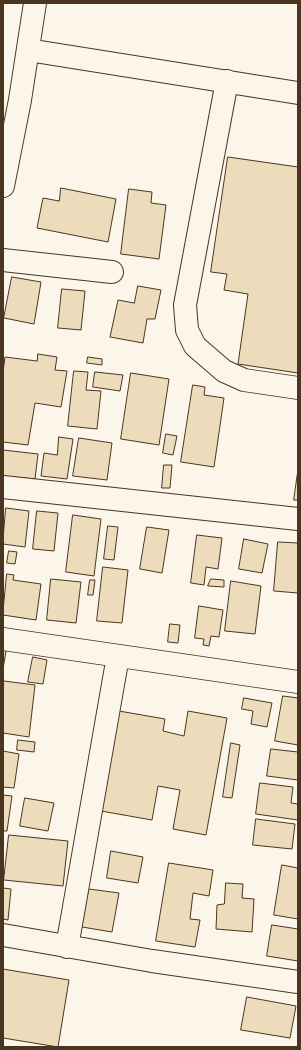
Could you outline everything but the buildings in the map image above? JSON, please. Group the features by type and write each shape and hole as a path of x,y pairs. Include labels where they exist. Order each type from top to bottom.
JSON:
{"street":[{"path":"3,186 12,99 28,50 35,3"},
{"path":"28,50 298,93"},
{"path":"227,81 185,305 187,330 196,346 224,371 244,380 298,388"},
{"path":"3,260 112,272"},
{"path":"3,487 298,519"},
{"path":"3,639 298,682"},
{"path":"67,947 118,656"},
{"path":"3,935 67,947 298,982"}]}
